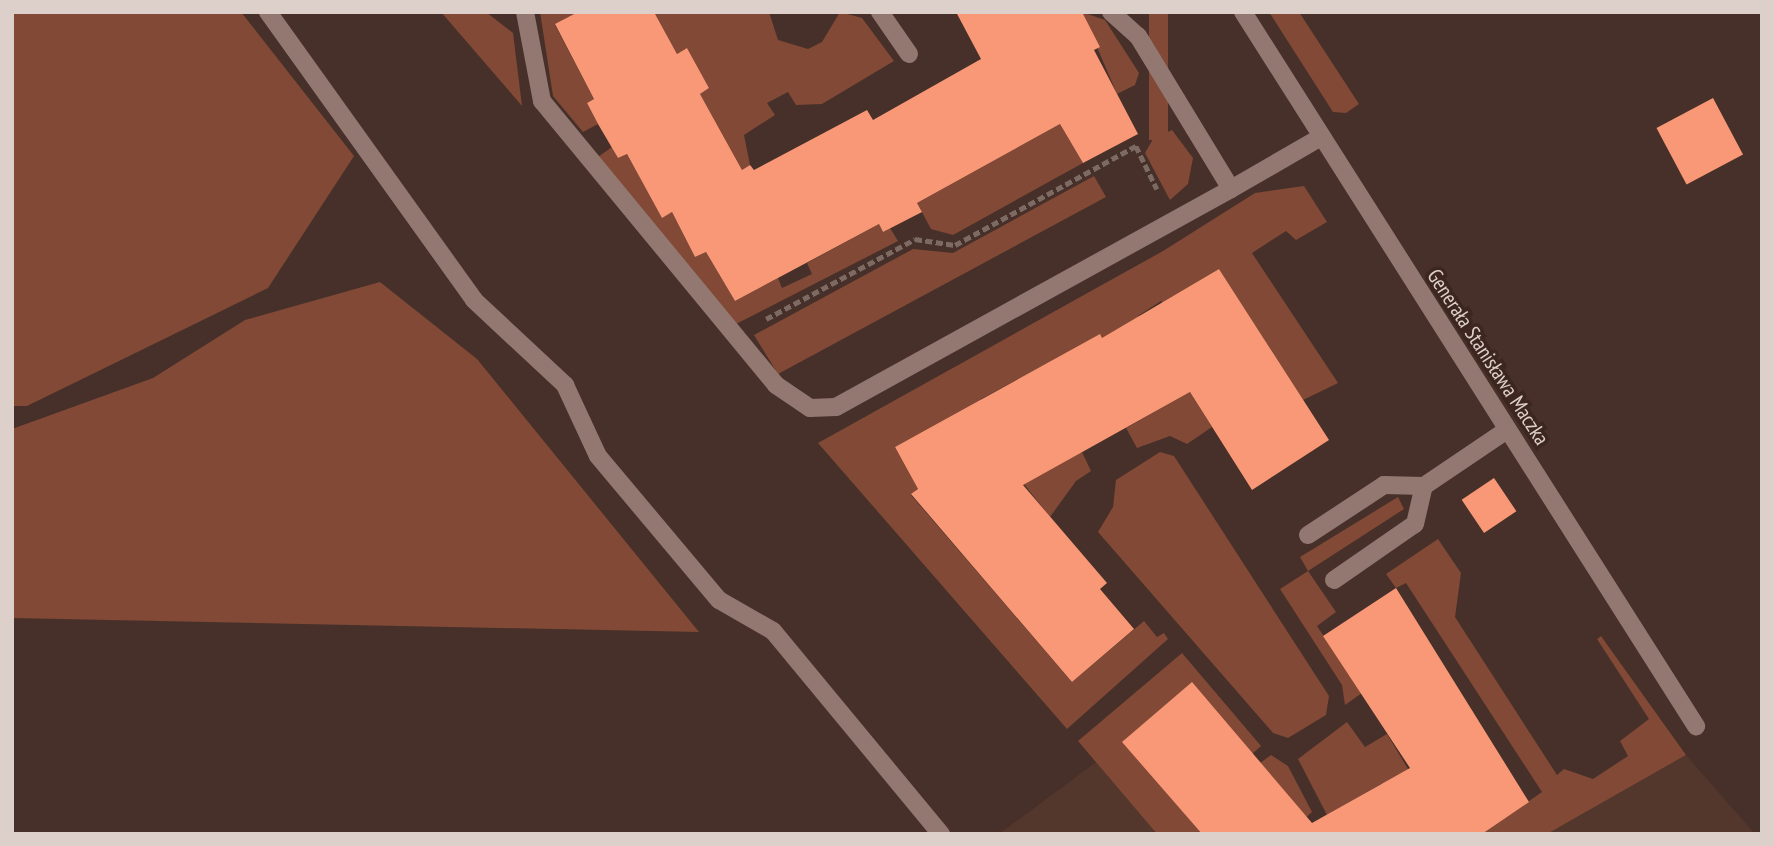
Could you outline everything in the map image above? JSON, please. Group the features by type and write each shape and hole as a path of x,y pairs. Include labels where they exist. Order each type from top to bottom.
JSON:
{"street":[{"path":"268,12 474,300 565,384 598,456 719,600 773,631 941,834"},
{"path":"525,12 542,101 736,335 797,402 810,408 836,407 1321,137"},
{"path":"880,12 909,54"},
{"path":"1111,12 1138,36 1231,189"},
{"name":"Generała Stanisława Maczka","path":"1243,12 1696,726"},
{"path":"1308,535 1384,485 1424,486 1507,430"},
{"path":"1334,580 1415,524 1424,486"}],"path":[{"path":"736,335 915,239 955,245 1136,146 1173,221"}],"shaded area":[{"path":"12,12 241,12 354,156 268,288 27,406 12,406"},
{"path":"441,12 486,12 513,33 522,106"},
{"path":"540,12 578,12 555,25 594,99 587,103 598,124 583,132 553,96"},
{"path":"654,12 769,12 778,40 808,49 822,42 840,12 862,18 894,61 822,104 796,105 788,92 767,103 775,115 744,135 750,165 742,170 700,94 709,88 687,48 677,54"},
{"path":"1082,12 1105,20 1139,73 1135,85 1117,94"},
{"path":"1149,12 1168,12 1168,140 1149,140"},
{"path":"1269,12 1299,12 1359,104 1346,113 1333,112"},
{"path":"1060,124 1083,163 953,235 931,229 917,203"},
{"path":"1172,130 1193,158 1188,184 1170,200 1145,153 1153,139"},
{"path":"612,147 618,158 627,154 662,217 672,212 695,257 706,252 735,301 778,278 782,288 812,274 807,263 879,224 883,232 890,228 898,241 734,325 598,157"},
{"path":"1094,176 1106,197 778,374 754,335 913,249 953,253"},
{"path":"1304,186 1327,222 1296,240 1286,231 1252,253 1338,383 1303,400 1219,269 1177,295 1167,309 1161,301 1138,316 1141,323 1105,343 1100,335 981,399 987,411 948,419 895,447 918,489 911,495 1072,682 1144,621 1157,637 1164,633 1168,639 1067,729 818,443 1163,251 1255,193"},
{"path":"380,282 477,359 699,632 12,618 12,429 153,378 245,320"},
{"path":"1190,392 1212,427 1187,444 1170,436 1137,448 1126,428"},
{"path":"1082,452 1091,471 1076,481 1050,517 1020,479"},
{"path":"1160,452 1174,456 1329,696 1326,715 1288,738 1273,733 1098,532 1113,507 1116,480"},
{"path":"1398,497 1404,509 1308,571 1300,557"},
{"path":"1438,539 1461,573 1455,617 1557,775 1564,769 1593,779 1628,756 1620,741 1649,719 1597,639 1601,636 1686,755 1547,834 1482,834 1542,792 1406,583 1396,588 1386,574"},
{"path":"1308,571 1336,612 1317,626 1362,693 1345,705 1342,685 1280,589"},
{"path":"1182,653 1261,746 1252,754 1123,742 1202,834 1157,834 1078,741"},
{"path":"1347,722 1365,747 1387,734 1414,779 1381,784 1327,815 1298,759"},
{"path":"1271,755 1288,766 1312,812 1298,825 1260,763"},
{"path":"1686,755 1755,834 1547,834"},
{"path":"1096,762 1157,834 999,834"}],"building":[{"path":"578,12 654,12 677,54 687,48 709,88 700,94 742,170 750,165 754,170 867,110 873,120 981,59 956,12 1082,12 1100,47 1094,50 1138,134 1083,163 1060,124 917,203 922,212 883,232 879,224 735,301 706,252 695,257 672,212 662,218 627,154 618,158 598,124 587,103 594,99 555,24"},
{"path":"1713,98 1743,155 1687,185 1656,128"},
{"path":"1219,269 1329,440 1252,490 1190,392 1023,485 1107,583 1100,589 1134,629 1072,682 911,494 918,489 895,447 1100,334 1102,338"},
{"path":"1494,478 1516,511 1484,533 1462,500"},
{"path":"1396,588 1529,802 1482,834 1202,834 1122,742 1192,682 1312,823 1410,768 1323,636"}]}
